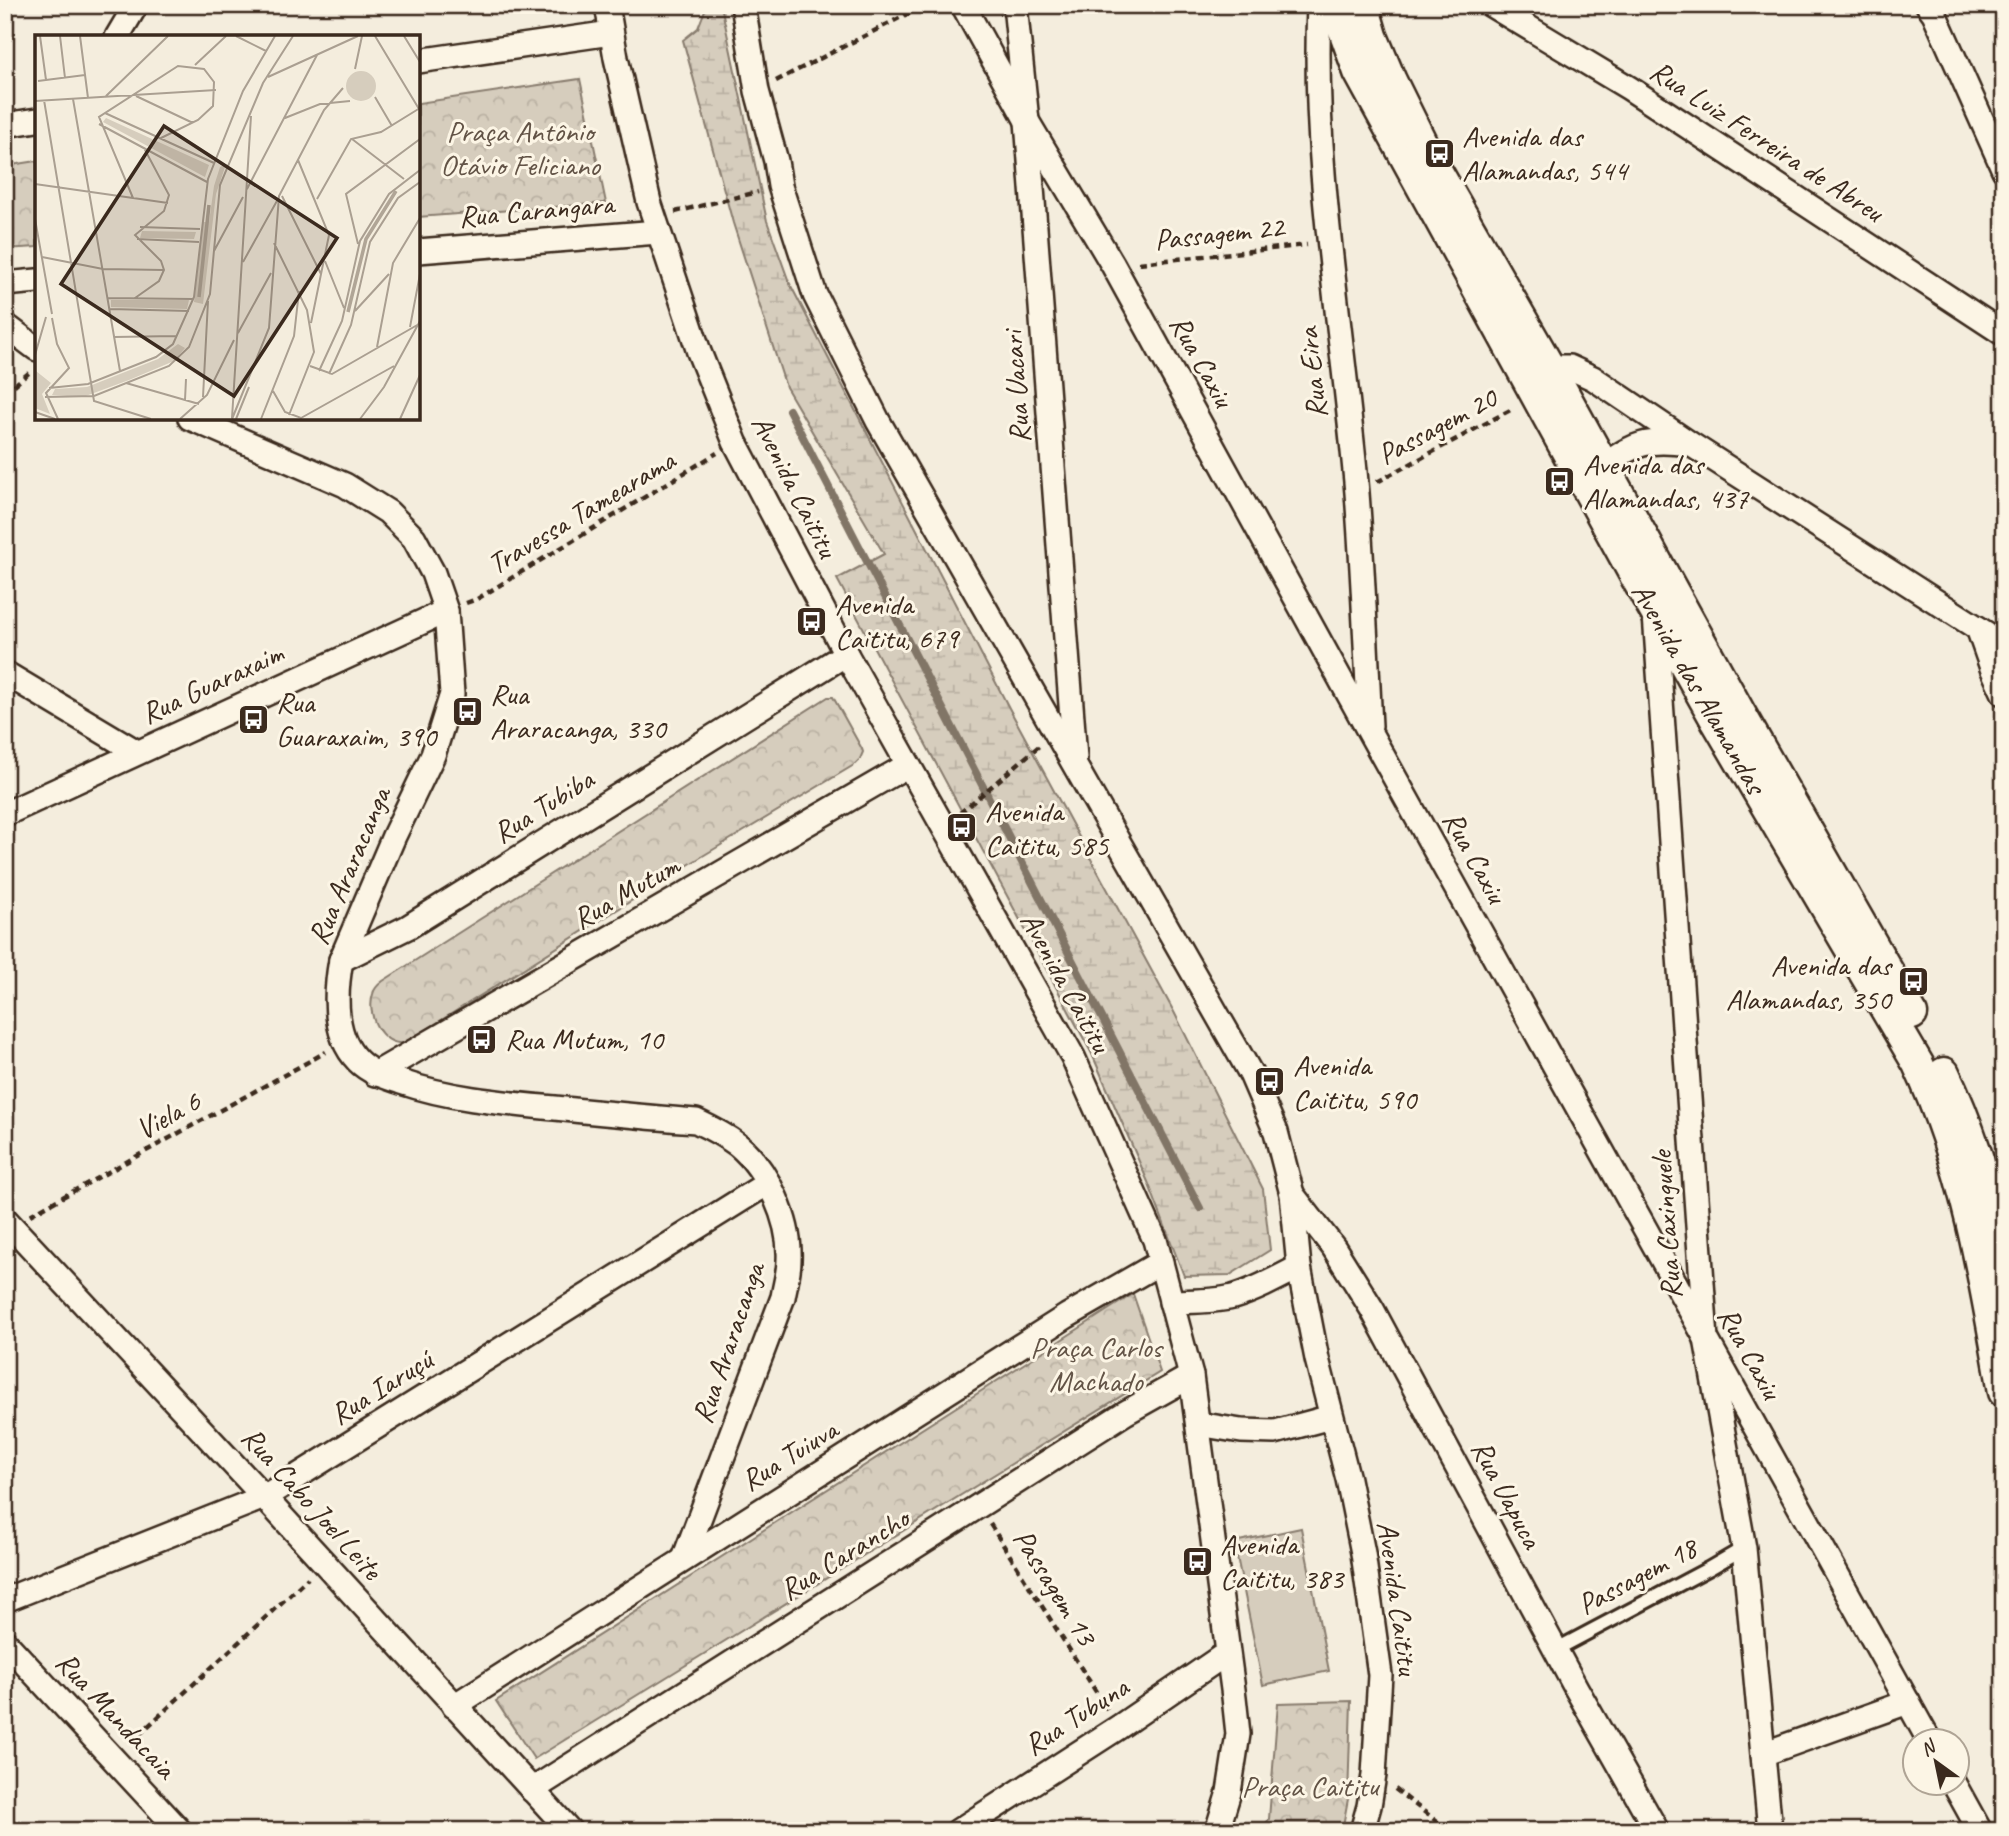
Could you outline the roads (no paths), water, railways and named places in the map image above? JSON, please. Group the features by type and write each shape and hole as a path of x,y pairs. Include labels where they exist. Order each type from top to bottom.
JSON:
{"street":[{"path":"118,35 136,5"},
{"name":"Avenida Caititu","path":"607,5 611,33 656,224 699,352 735,442 846,654 1073,1058 1155,1240 1191,1376 1238,1734 1229,1792 1217,1831"},
{"name":"Avenida Caititu","path":"743,5 757,91 780,186 815,295 878,421 1251,1074 1276,1132 1292,1194 1299,1267 1363,1553 1380,1675 1374,1774 1362,1831"},
{"name":"Rua Caxiu","path":"963,5 1027,121 1113,265 1923,1728"},
{"name":"Rua Uacari","path":"1015,5 1027,121 1076,765"},
{"name":"Rua Eira","path":"1320,5 1320,106 1329,243 1357,492 1370,733"},
{"name":"Avenida das Alamandas","path":"1335,5 1359,72 1413,173 1593,472 1667,582 1938,1060 1966,1124 1992,1203 2004,1255"},
{"name":"Avenida das Alamandas","path":"1363,5 1372,36 1391,81 1538,380"},
{"name":"Rua Luiz Ferreira de Abreu","path":"1491,5 1629,88 2004,334"},
{"path":"1928,5 1968,85 2004,170"},
{"path":"420,61 611,33"},
{"path":"5,125 35,120"},
{"name":"Rua Carangara","path":"420,251 656,224"},
{"path":"5,284 35,281"},
{"path":"5,325 35,348"},
{"path":"1538,380 1569,367 1594,378 1692,445 2004,645"},
{"name":"Rua Araracanga","path":"195,420 345,485 388,512 414,538 433,573 446,611 452,694 433,755 394,836 341,960 337,981 338,1014 345,1041 358,1061 375,1074 423,1090 483,1101 696,1121 739,1146 768,1183 784,1221 789,1259 783,1297 684,1559"},
{"path":"1593,472 1637,444 1652,441 1692,445"},
{"name":"Avenida das Alamandas","path":"1593,472 1655,611 1918,1064 1933,1095 1947,1135 1985,1282 2004,1392"},
{"path":"1655,611 1667,582"},
{"name":"Rua Guaraxaim","path":"5,814 446,611"},
{"name":"Rua Caxinguele","path":"1655,611 1706,1339 1744,1548 1770,1831"},
{"path":"1978,628 2004,694"},
{"name":"Rua Tubiba","path":"341,960 408,927 846,654"},
{"path":"5,673 137,752"},
{"name":"Rua Mutum","path":"375,1074 908,765"},
{"name":"Rua Iaruçú","path":"5,1600 264,1497 768,1183"},
{"name":"Rua Uapuca","path":"1292,1194 1334,1248 1371,1309 1555,1650 1657,1831"},
{"name":"Rua Cabo Joel Leite","path":"8,1222 570,1831"},
{"name":"Rua Tuiuva","path":"454,1706 1067,1316 1161,1262"},
{"path":"1171,1302 1232,1297 1299,1267"},
{"name":"Rua Carancho","path":"532,1790 1125,1413 1191,1376"},
{"path":"1198,1424 1241,1431 1275,1432 1331,1417"},
{"name":"Rua Mandacaia","path":"5,1642 180,1831"},
{"name":"Rua Tubuna","path":"958,1831 1119,1727 1227,1653"},
{"path":"1763,1754 1908,1702"},
{"path":"1962,1798 1980,1831"}],"lane":[{"name":"Passagem 18","path":"1555,1650 1744,1548"}],"waterway":[{"path":"789,410 1200,1208"}],"place":[{"name":"Avenida das Alamandas, 544","path":"1439,153"},
{"name":"Avenida das Alamandas, 437","path":"1560,481"},
{"name":"Avenida Caititu, 679","path":"812,621"},
{"name":"Rua Araracanga, 330","path":"467,711"},
{"name":"Rua Guaraxaim, 390","path":"253,719"},
{"name":"Avenida Caititu, 585","path":"962,828"},
{"name":"Avenida das Alamandas, 350","path":"1914,982"},
{"name":"Rua Mutum, 10","path":"482,1039"},
{"name":"Avenida Caititu, 590","path":"1270,1082"},
{"name":"Avenida Caititu, 383","path":"1197,1561"}],"park label":[{"name":"Praça Antônio Otávio Feliciano","path":"520,148"},
{"name":"Praça Carlos Machado","path":"1096,1364"},
{"name":"Praça Caititu","path":"1310,1786"}]}
